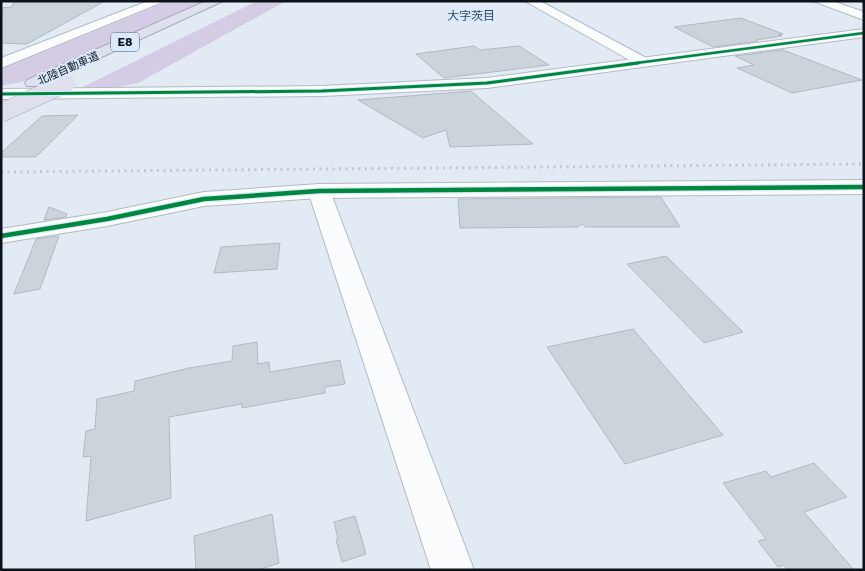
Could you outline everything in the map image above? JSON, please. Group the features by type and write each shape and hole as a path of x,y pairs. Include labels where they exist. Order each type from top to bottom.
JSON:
{"highway":[{"name":"北陸自動車道","path":"1,96 217,1"},
{"name":"北陸自動車道","path":"1,113 231,5"}],"street":[{"path":"1,63 159,1"},
{"path":"531,1 645,63"},
{"path":"819,1 864,16"},
{"path":"1,96 322,91 488,83 864,33"},
{"path":"1,236 107,219 204,199 319,191 864,188"},
{"path":"319,191 453,570"}],"shaded area":[{"path":"169,1 206,1 21,82 1,86 1,70 6,67"},
{"path":"257,1 286,1 138,83 118,87 83,87"}],"building":[{"path":"14,1 105,1 27,44 1,43 1,8 12,7"},
{"path":"741,18 783,34 778,35 782,36 756,40 758,41 713,47 674,27"},
{"path":"474,46 480,50 519,46 549,65 444,78 416,54"},
{"path":"783,50 862,80 792,93 737,68 754,65 735,56"},
{"path":"471,91 533,144 450,147 446,130 423,138 358,100"},
{"path":"78,115 36,157 1,157 1,153 42,116"},
{"path":"661,197 680,227 585,227 582,224 578,227 460,228 458,199"},
{"path":"49,207 67,214 66,217 44,220"},
{"path":"59,236 40,289 14,294 36,239"},
{"path":"280,243 277,269 214,273 221,247"},
{"path":"666,256 743,332 704,343 627,264"},
{"path":"633,329 723,435 625,464 547,347"},
{"path":"257,342 258,364 269,362 270,372 340,360 345,384 325,387 325,393 242,408 242,404 169,417 171,498 86,521 91,456 83,457 86,431 95,429 97,399 134,391 135,381 189,368 232,361 233,346"},
{"path":"814,463 847,497 804,512 854,570 788,570 784,565 778,567 758,541 766,539 723,483 766,471 771,477"},
{"path":"272,514 279,563 258,570 196,570 194,536"},
{"path":"355,516 366,554 342,562 336,540 338,539 334,522"}],"railway":[{"path":"1,172 864,164"}],"cycle path":[{"path":"1,94 322,91 487,83 864,33"},
{"path":"1,236 107,219 204,199 319,191 864,187"}],"district":[{"name":"大字茨目","path":"471,16"}]}
